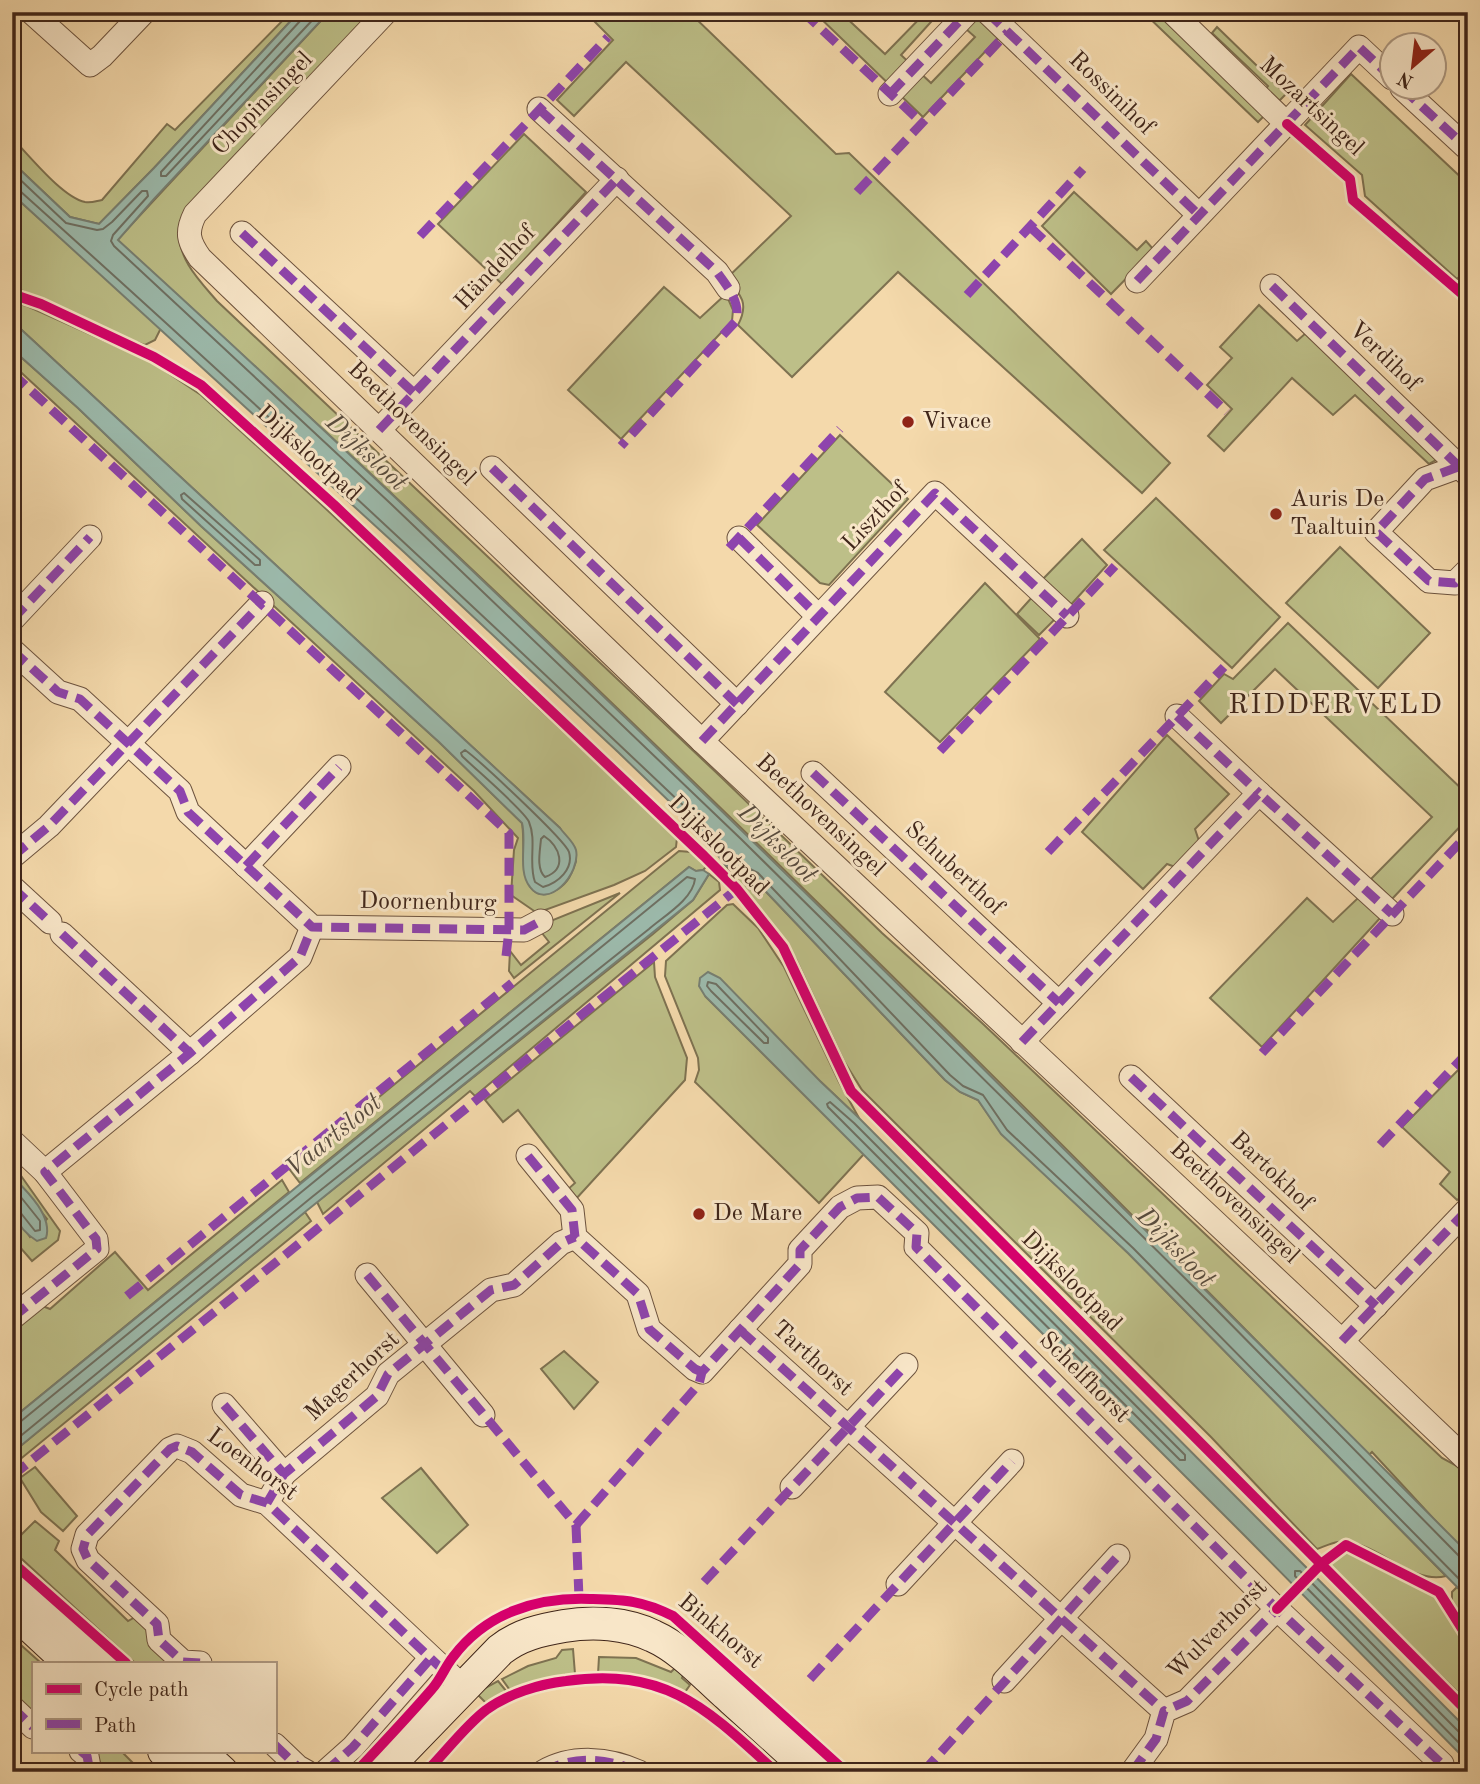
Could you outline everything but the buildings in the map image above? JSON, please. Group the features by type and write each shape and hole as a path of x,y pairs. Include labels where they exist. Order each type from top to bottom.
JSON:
{"street":[{"path":"31,12 90,65 144,12"},
{"name":"Chopinsingel","path":"207,201 386,12"},
{"path":"890,94 968,12"},
{"name":"Rossinihof","path":"987,12 1199,215"},
{"name":"Mozartsingel","path":"1172,12 1287,124"},
{"path":"1137,281 1359,47 1378,65"},
{"path":"1417,102 1468,149"},
{"path":"539,109 717,272 728,288"},
{"name":"Händelhof","path":"379,429 617,179"},
{"name":"Beethovensingel","path":"207,201 188,227 188,238 200,258 702,741 1463,1457"},
{"path":"242,233 414,393"},
{"name":"Verdihof","path":"1272,286 1463,471"},
{"path":"492,468 737,704"},
{"name":"Verdihof","path":"1463,471 1425,479 1376,532 1429,581 1455,583 1468,570"},
{"name":"Liszthof","path":"702,741 935,493 1067,616"},
{"path":"12,620 90,537"},
{"path":"738,538 818,616"},
{"path":"12,857 49,826 262,603"},
{"path":"12,650 58,692 80,699 180,791 188,812 312,927 300,957 190,1053 45,1172"},
{"path":"1177,716 1392,914"},
{"path":"246,866 339,767"},
{"name":"Schuberthof","path":"813,773 1059,1003"},
{"path":"1022,1042 1259,793"},
{"path":"12,887 190,1053"},
{"name":"Doornenburg","path":"312,927 524,930 541,921"},
{"name":"Bartokhof","path":"1131,1077 1376,1306"},
{"path":"12,1141 45,1172 96,1239 97,1249 12,1318"},
{"path":"528,1156 572,1210 575,1237"},
{"name":"Schelfhorst","path":"575,1237 638,1294 649,1329 702,1372 800,1265 800,1250 840,1206 857,1198 878,1197 917,1233 916,1247 1276,1609 1443,1764 1435,1772"},
{"path":"1342,1341 1468,1209"},
{"name":"Magerhorst","path":"267,1503 284,1474 377,1396 388,1374 491,1290 514,1285 561,1243 575,1237"},
{"name":"Magerhorst","path":"367,1275 483,1415"},
{"name":"Tarthorst","path":"740,1330 1164,1711"},
{"name":"Tarthorst","path":"792,1487 906,1365"},
{"path":"224,1405 284,1474"},
{"name":"Loenhorst","path":"192,1662 183,1661 159,1640 157,1624 88,1560 83,1549 87,1535 170,1449 177,1446 192,1451 241,1495 267,1503 431,1658 474,1677"},
{"path":"898,1584 1012,1461"},
{"path":"1004,1681 1118,1556"},
{"path":"12,1579 103,1662"},
{"path":"12,1609 69,1662"},
{"name":"Wulverhorst","path":"1135,1770 1156,1739 1164,1711 1187,1701 1276,1609"},
{"name":"Binkhorst","path":"388,1769 500,1650 514,1639 536,1631 581,1623 603,1623 632,1628 654,1636 696,1667 812,1772"},
{"path":"325,1772 353,1747 431,1658"},
{"path":"12,1707 32,1726"},
{"path":"276,1746 307,1772"},
{"path":"82,1752 87,1756 90,1772"},
{"path":"165,1752 187,1772"},
{"path":"200,1752 222,1772"},
{"path":"543,1772 564,1764 599,1760 624,1765 639,1772"}],"green space":[{"path":"291,12 299,12 99,224 70,217 12,162 12,138 47,175 76,199 85,202 102,200 167,124 175,130"},
{"path":"329,12 372,12 179,230 182,251 197,277 217,301 721,777 882,933 982,1023 1442,1458 1468,1472 1468,1556 1372,1452 1369,1455 908,991 752,839 437,536 117,240"},
{"path":"585,12 689,12 836,154 849,153 1170,463 1142,493 898,272 792,377 738,325 743,311 742,300 726,279 791,216 626,62 574,116 557,100 613,40"},
{"path":"814,12 840,12 885,54 926,12 940,12 901,55 931,83 975,37 966,29 977,17 999,37 923,117"},
{"path":"1143,12 1158,12 1265,115 1258,122"},
{"path":"1217,27 1286,94 1277,103 1264,91 1268,86 1212,33"},
{"path":"1351,74 1468,184 1468,268 1457,279 1365,196 1362,175 1305,125"},
{"path":"524,134 586,192 502,284 438,224"},
{"path":"1074,192 1137,250 1146,241 1154,250 1111,294 1042,226"},
{"path":"12,194 161,328 155,340 145,345 127,339 12,286"},
{"path":"664,287 700,318 726,294 733,310 732,321 621,439 568,390"},
{"path":"12,302 27,306 150,361 201,395 677,838 676,847 645,871 537,913 511,895 514,850 518,838 474,791 12,364 12,349 201,526 439,742 522,823 527,880 539,894 556,891 564,884 576,861 560,828 12,321"},
{"path":"1259,305 1297,341 1307,332 1440,458 1429,464 1355,395 1333,415 1292,378 1224,451 1208,436 1232,409 1207,385 1232,358 1220,347"},
{"path":"840,435 908,499 829,585 820,583 757,525"},
{"path":"1156,498 1280,617 1232,668 1104,550"},
{"path":"1082,539 1107,565 1067,609 1039,583"},
{"path":"1340,547 1430,633 1378,688 1286,603"},
{"path":"985,583 1040,639 940,742 885,692"},
{"path":"1034,595 1056,618 1039,635 1017,614"},
{"path":"1288,623 1468,795 1468,818 1392,899 1371,879 1432,817 1275,669 1221,723 1199,701 1224,674 1233,679"},
{"path":"1167,735 1229,794 1195,829 1200,844 1178,868 1167,864 1143,889 1082,832"},
{"path":"679,851 691,852 707,866 696,871 689,867 300,1183 290,1170"},
{"path":"725,865 753,878 945,1080 960,1092 978,1100 1002,1134 1128,1253 1446,1576 1419,1574 1352,1542 1335,1543 1317,1549 1211,1437 862,1090 844,1061 796,959"},
{"path":"709,874 719,882 720,890 475,1096 470,1091 323,1214 317,1202 653,934 693,900"},
{"path":"620,893 514,978 509,971 510,951 521,965 549,942 538,928"},
{"path":"1359,897 1381,917 1262,1047 1210,998 1307,898 1333,922"},
{"path":"733,904 758,928 784,967 859,1118 821,1082 705,996 864,1154 819,1203 695,1082 699,1070 698,1058 665,976 666,961 727,905"},
{"path":"654,962 655,977 687,1058 685,1080 575,1200 566,1191 575,1183 518,1110 503,1122 485,1100"},
{"path":"1468,1060 1468,1192 1457,1200 1440,1184 1450,1172 1402,1127"},
{"path":"12,1163 60,1231 58,1240 32,1261 12,1238 12,1212 30,1237 47,1219 12,1176"},
{"path":"282,1180 289,1192 12,1419 12,1328 40,1305 50,1309 115,1252 148,1290"},
{"path":"305,1212 311,1221 12,1466 12,1453"},
{"path":"564,1351 598,1382 574,1409 541,1369"},
{"path":"35,1467 77,1516 63,1531 41,1512 20,1478"},
{"path":"421,1468 468,1525 437,1553 382,1498"},
{"path":"35,1521 59,1541 55,1550 128,1621 137,1616 170,1662 134,1662 12,1550 12,1544"},
{"path":"1345,1548 1435,1593 1468,1643 1468,1702 1327,1565"},
{"path":"1457,1587 1468,1598 1468,1628 1452,1603 1452,1592"},
{"path":"12,1637 40,1662 32,1662 32,1712 12,1694"},
{"path":"573,1649 575,1674 545,1679 512,1693 502,1679 528,1666 556,1658 562,1650"},
{"path":"599,1657 636,1658 671,1672 675,1668 684,1673 682,1678 690,1685 685,1692 629,1675 598,1674"},
{"path":"498,1681 507,1692 487,1704 476,1693"},
{"path":"91,1752 122,1752 142,1772 102,1772"}],"water":[{"path":"299,12 329,12 118,240 290,399 630,722 964,1050 1461,1546 1468,1556 1468,1598 1128,1253 1001,1134 978,1100 960,1092 945,1080 753,878 725,865 701,832 618,752 405,553 12,194 12,162 70,217 99,224"},
{"path":"12,321 560,828 576,850 573,869 562,886 545,895 530,887 523,865 522,823 439,742 201,526 12,349"},
{"path":"689,867 709,874 693,900 305,1212 12,1453 12,1419"},
{"path":"708,972 720,978 1468,1730 1468,1762 705,996 699,986 700,978"},
{"path":"12,1176 31,1196 42,1213 46,1221 46,1238 37,1241 17,1220 14,1213"}],"marked path":[{"path":"803,12 922,123"},
{"path":"890,94 968,12"},
{"path":"987,12 1199,215"},
{"path":"857,192 1008,32"},
{"path":"420,236 608,37"},
{"path":"1137,281 1359,47 1378,65"},
{"path":"1417,102 1468,149"},
{"path":"539,109 717,272 737,308 736,321 621,446"},
{"path":"967,295 1083,169"},
{"path":"379,430 617,179"},
{"path":"1030,227 1227,412"},
{"path":"242,233 414,393"},
{"path":"1272,286 1468,475"},
{"path":"12,373 509,833 509,930 506,956"},
{"path":"729,548 840,429"},
{"path":"1458,467 1425,479 1376,532 1429,581 1455,583 1468,570"},
{"path":"492,468 737,704"},
{"path":"702,741 935,493 1067,616"},
{"path":"12,620 90,537"},
{"path":"739,538 818,616"},
{"path":"940,751 1115,566"},
{"path":"12,857 49,826 262,603"},
{"path":"12,650 58,692 80,699 180,791 188,812 312,927 524,930 541,921"},
{"path":"1048,852 1224,667"},
{"path":"1177,716 1259,793"},
{"path":"246,866 339,767"},
{"path":"813,773 1059,1003"},
{"path":"1022,1042 1259,793 1392,914"},
{"path":"1262,1053 1468,834"},
{"path":"12,887 50,922"},
{"path":"12,1476 737,889"},
{"path":"12,1318 97,1249 96,1239 45,1172 190,1053 300,957 312,927"},
{"path":"62,934 190,1053"},
{"path":"127,1296 512,983"},
{"path":"1380,1145 1468,1052"},
{"path":"1131,1077 1376,1306"},
{"path":"528,1156 572,1210 575,1237 638,1294 649,1329 702,1372"},
{"path":"576,1525 699,1384 702,1372 800,1264 800,1250 840,1207 857,1198 878,1197 917,1233 916,1247 1277,1609 1442,1764 1435,1772"},
{"path":"1342,1341 1468,1209"},
{"path":"267,1503 284,1474 377,1396 388,1374 491,1290 514,1285 561,1243 575,1237"},
{"path":"367,1275 576,1525"},
{"path":"740,1330 1164,1711"},
{"path":"704,1582 906,1365"},
{"path":"224,1405 284,1474"},
{"path":"183,1662 159,1640 157,1624 88,1560 83,1549 87,1535 170,1449 177,1446 192,1452 241,1495 267,1503 444,1671"},
{"path":"810,1679 1012,1461"},
{"path":"576,1525 579,1598"},
{"path":"923,1772 1118,1556"},
{"path":"1132,1772 1156,1739 1164,1711 1187,1701 1277,1609"},
{"path":"325,1772 353,1747 431,1658"},
{"path":"12,1707 32,1726"},
{"path":"276,1746 307,1772"},
{"path":"82,1752 87,1756 90,1772"},
{"path":"543,1772 566,1763 591,1760 639,1772"}],"cycle path":[{"path":"1287,124 1350,179 1353,200 1468,299"},
{"name":"Dijkslootpad","path":"12,294 41,304 154,357 201,385 334,505 704,856 737,889 783,947 851,1091 1468,1712"},
{"path":"1277,1609 1321,1564 1346,1545 1439,1592 1468,1638"},
{"path":"12,1562 125,1662"},
{"path":"356,1772 432,1689 466,1642 481,1629 514,1611 570,1599 633,1602 673,1616 846,1772"},
{"path":"426,1772 478,1716 504,1699 545,1685 601,1678 632,1680 659,1687 683,1698 728,1729 776,1772"}],"place":[{"name":"Vivace","path":"908,422"},
{"name":"Auris De Taaltuin","path":"1276,514"},
{"name":"De Mare","path":"699,1214"}],"district":[{"name":"RIDDERVELD","path":"1336,706"}],"water label":[{"name":"Dijksloot","path":"366,453"},
{"name":"Dijksloot","path":"777,844"},
{"name":"Vaartsloot","path":"334,1136"},
{"name":"Dijksloot","path":"1175,1248"}]}
